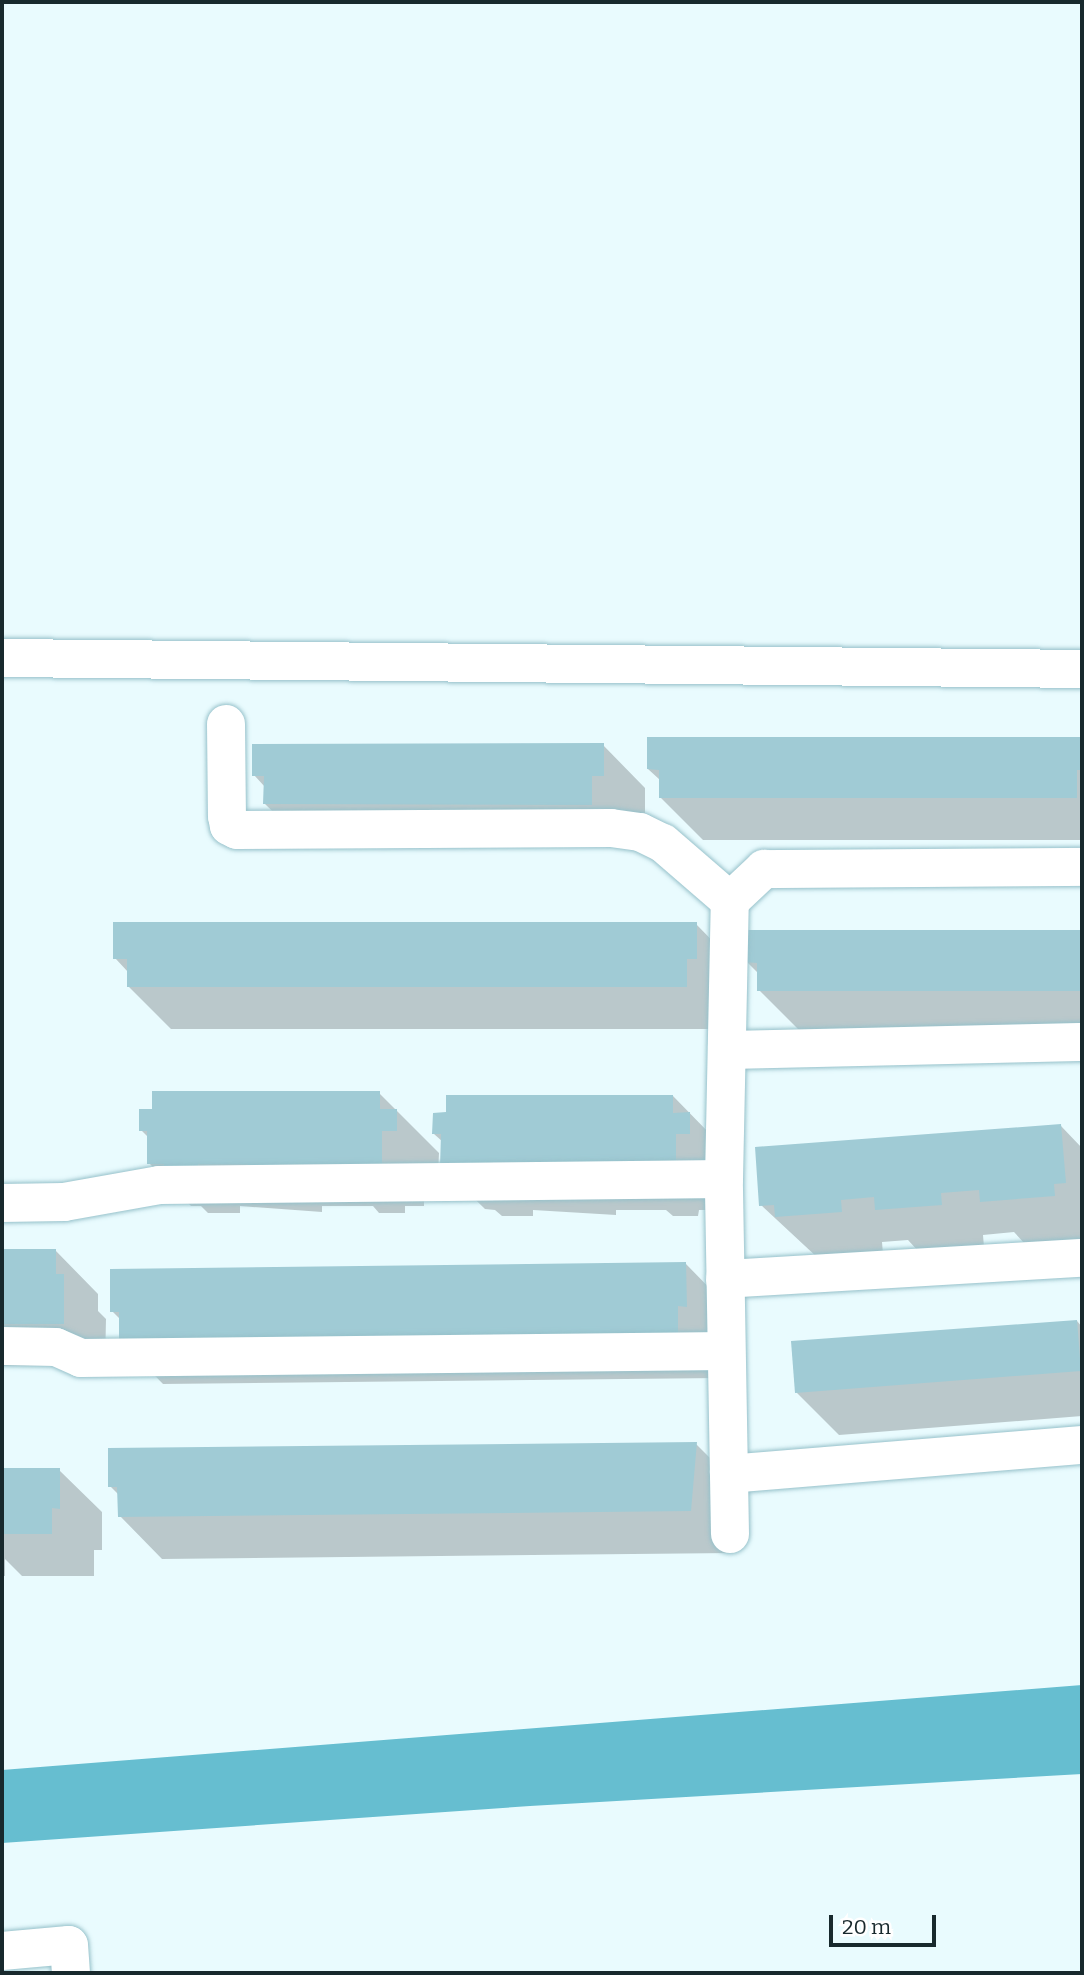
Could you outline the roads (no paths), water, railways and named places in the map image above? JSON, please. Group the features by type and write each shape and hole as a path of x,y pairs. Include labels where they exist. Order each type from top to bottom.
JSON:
{"street":[{"path":"2,658 1082,669"},
{"path":"226,724 227,816 229,826 237,830 611,828 663,843 730,901"},
{"path":"730,1534 724,1179 730,901 764,869 1082,867"},
{"path":"727,1050 1082,1042"},
{"path":"2,1203 64,1202 159,1185 724,1179"},
{"path":"725,1279 1082,1258"},
{"path":"2,1346 57,1347 82,1358 726,1351"},
{"path":"729,1474 1082,1445"},
{"path":"2,1951 69,1945 72,1973"}],"water":[{"path":"1082,1685 1082,1774 530,1806 2,1843 2,1770"}]}
